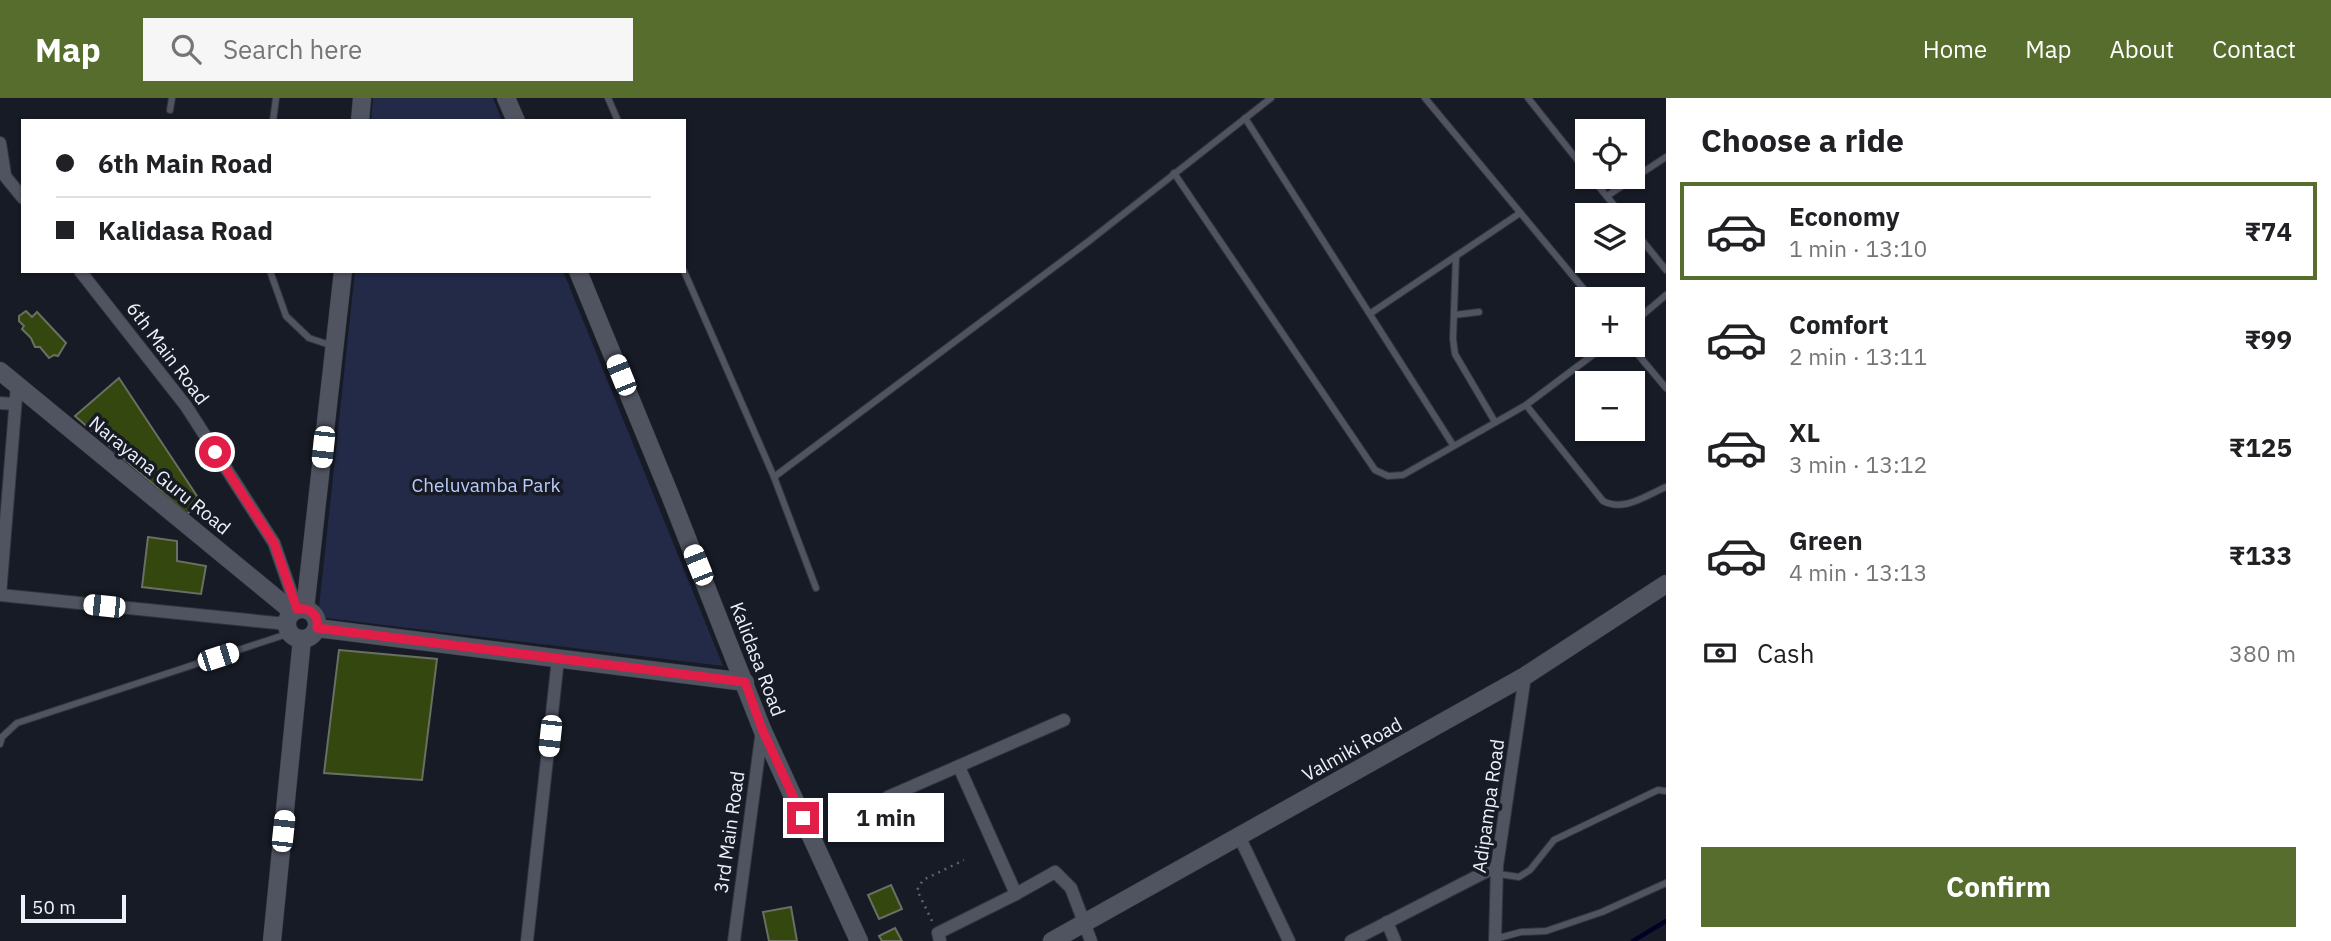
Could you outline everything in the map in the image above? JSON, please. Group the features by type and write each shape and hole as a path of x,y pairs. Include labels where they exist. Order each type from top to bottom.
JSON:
{"street":[{"path":"360,119 362,98"},
{"path":"506,98 515,119"},
{"path":"0,143 2,173 21,196"},
{"name":"6th Main Road","path":"82,273 186,406 274,543 299,622"},
{"path":"272,941 299,622 343,273"},
{"name":"Kalidasa Road","path":"579,273 762,729 859,941"},
{"name":"Narayana Guru Road","path":"0,371 299,622"},
{"path":"17,385 4,490 0,595 299,622 558,659 745,682"},
{"path":"0,402 15,404"},
{"name":"Valmiki Road","path":"1052,941 1525,676 1666,584"},
{"path":"527,941 558,659"},
{"name":"Adipampa Road","path":"1495,940 1497,870 1525,676"},
{"path":"888,797 1064,720"},
{"name":"3rd Main Road","path":"734,941 762,729"},
{"path":"960,767 1016,894"},
{"path":"1239,836 1289,941"},
{"path":"1350,941 1497,870"},
{"path":"939,937 1055,872 1071,888 1091,941"},
{"path":"1387,922 1395,941"}],"lane":[{"path":"170,110 172,98"},
{"path":"273,119 276,98"},
{"path":"608,98 617,119"},
{"path":"774,477 1089,241 1271,98"},
{"path":"1425,98 1582,287"},
{"path":"1528,98 1575,157"},
{"path":"1245,118 1453,445"},
{"path":"1607,197 1666,157"},
{"path":"1174,173 1375,470 1388,476 1403,475 1525,405 1590,357"},
{"path":"1601,189 1612,203"},
{"path":"1371,313 1520,213"},
{"path":"1645,244 1666,271"},
{"path":"1456,256 1455,354 1495,422"},
{"path":"271,273 286,316 309,338 334,346"},
{"path":"685,273 774,477 816,588"},
{"path":"1645,313 1666,295"},
{"path":"1454,314 1479,312"},
{"path":"1642,357 1663,378 1666,388"},
{"path":"1525,405 1603,501 1613,506 1621,506 1666,487"},
{"path":"0,744 2,737 17,723 299,622"},
{"path":"1497,870 1519,877 1530,870 1554,840 1658,790 1666,791"},
{"path":"1495,940 1521,932 1546,931 1602,912 1666,883"}],"path":[{"path":"939,937 917,890 923,880 964,860"}],"green space":[{"path":"373,98 493,98 501,119 371,119"},
{"name":"Cheluvamba Park","path":"355,273 564,273 723,666 318,617"}],"building":[{"path":"26,311 32,317 37,312 66,343 58,356 49,358 40,347 35,347 22,329 24,326 19,321 19,316"},
{"path":"119,378 201,502 187,514 75,416"},
{"path":"148,537 177,541 177,561 206,566 201,594 142,587"},
{"path":"339,650 437,659 422,780 324,773"},
{"path":"891,885 902,909 879,919 868,895"},
{"path":"791,907 797,941 769,941 763,912"},
{"path":"895,928 902,941 882,941 879,936"}],"waterway":[{"path":"1633,941 1666,921"}],"route":[{"path":"215,452 274,543 297,609 313,612 317,628 745,682 762,729 803,818"}]}
